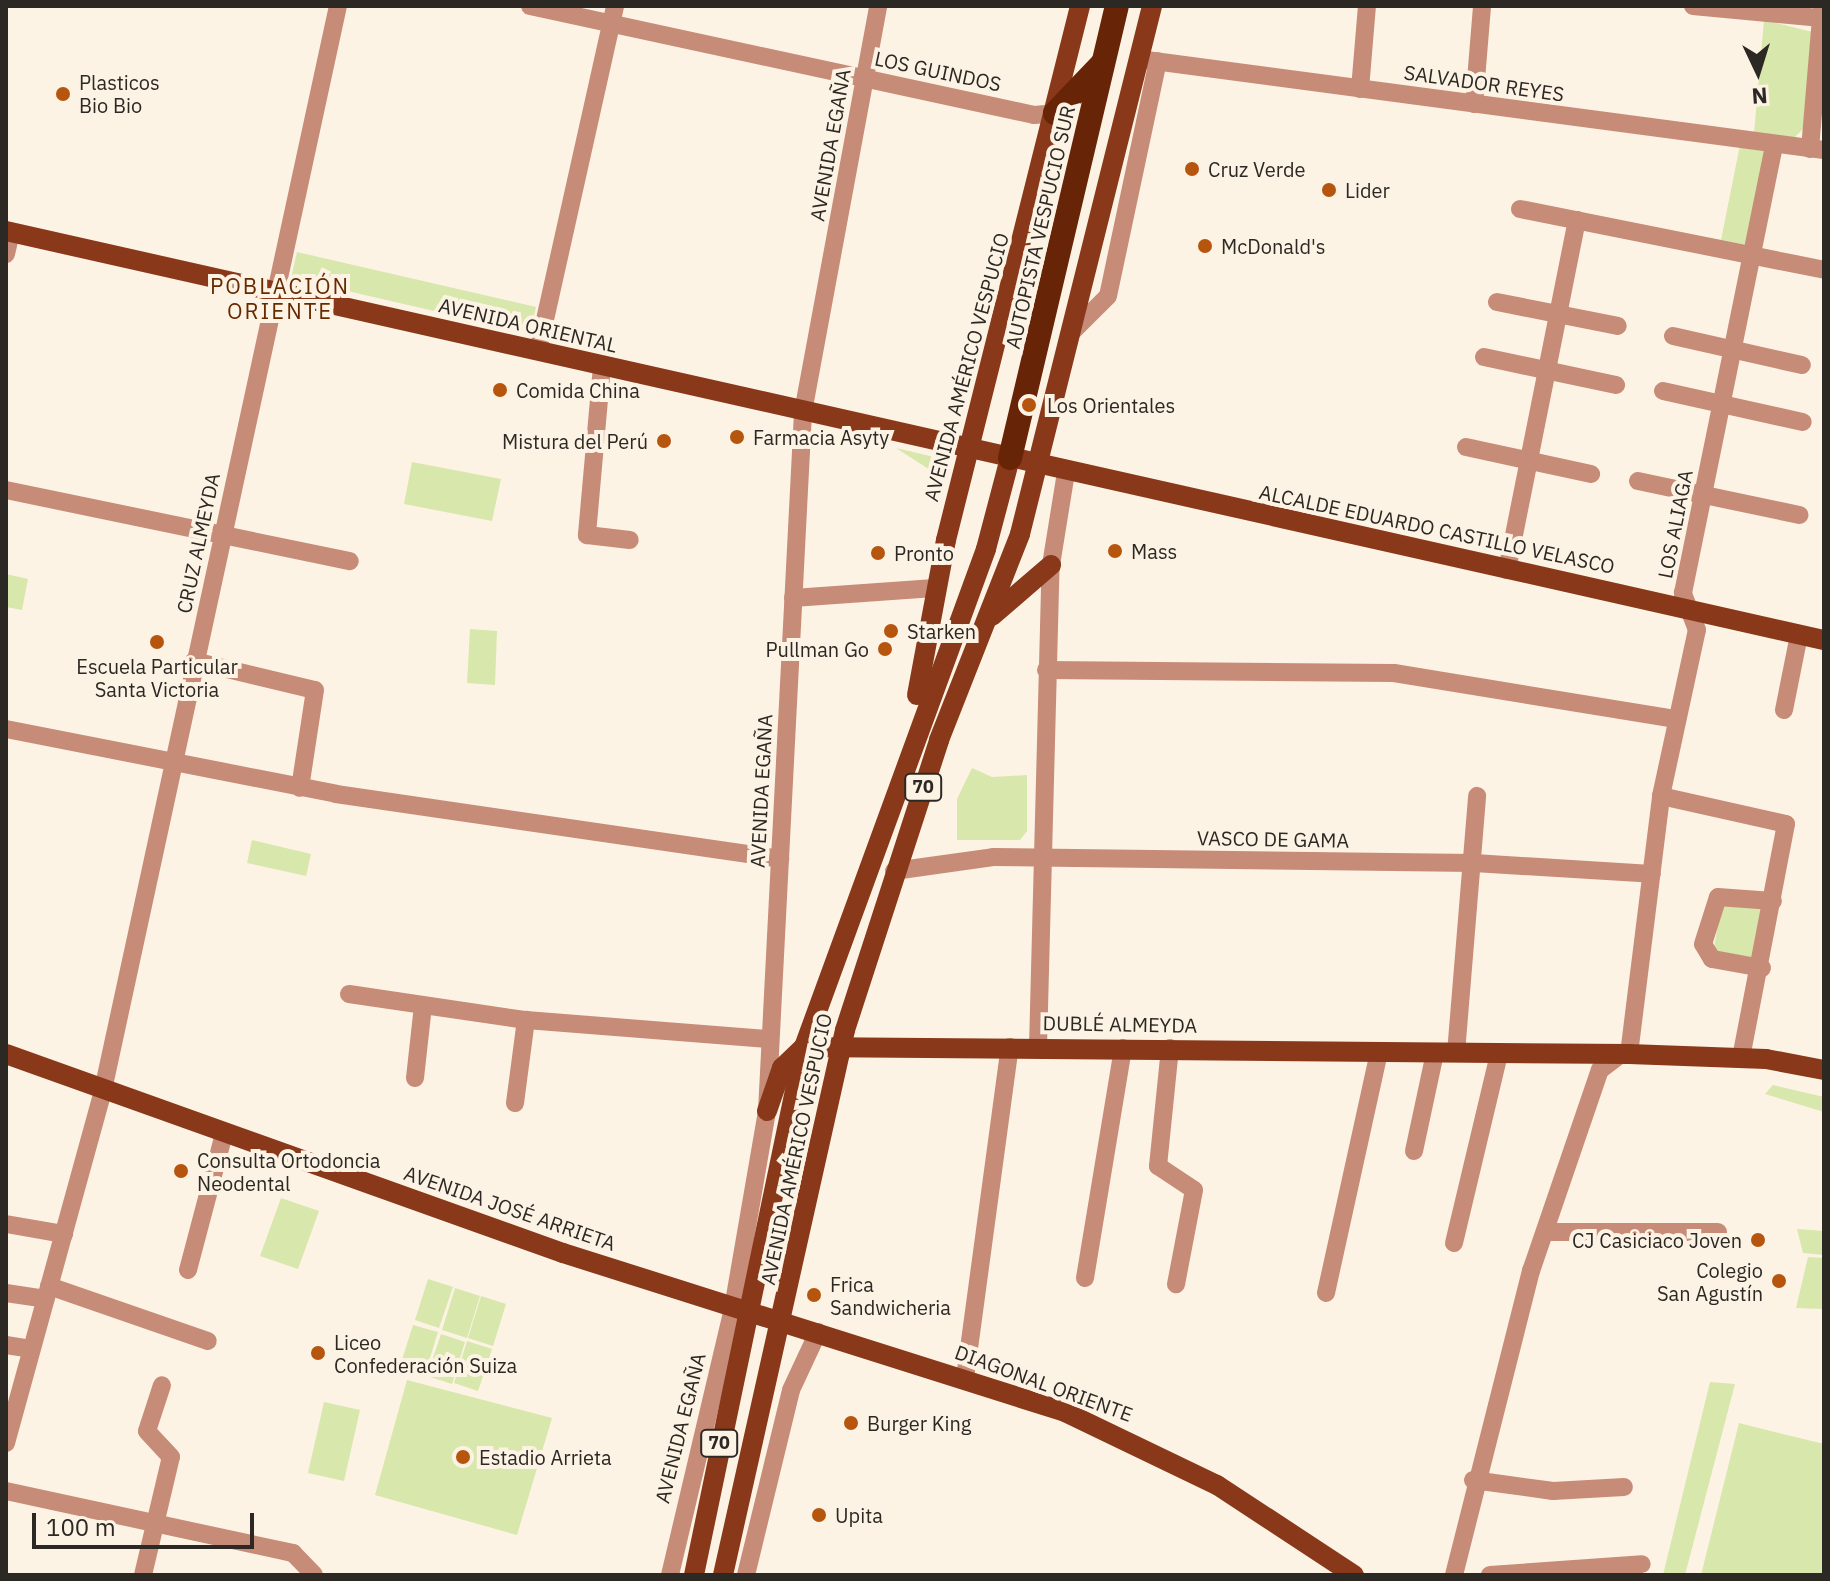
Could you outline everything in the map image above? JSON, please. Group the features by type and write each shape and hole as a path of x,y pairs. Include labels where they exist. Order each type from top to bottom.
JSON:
{"highway":[{"name":"AUTOPISTA VESPUCIO SUR","path":"1010,458 1117,6"},
{"path":"1055,113 1103,62"}],"main road":[{"name":"AVENIDA AMÉRICO VESPUCIO","path":"909,743 935,588 1080,6"},
{"name":"AVENIDA AMÉRICO VESPUCIO","path":"723,1575 783,1322 840,1046 894,871 1039,465 1149,60 1152,6"},
{"name":"AVENIDA ORIENTAL","path":"8,231 1039,465"},
{"name":"AVENIDA AMÉRICO VESPUCIO","path":"694,1575 742,1310 804,1047 909,743 986,549 1010,458"},
{"name":"ALCALDE EDUARDO CASTILLO VELASCO","path":"1039,465 1824,640"},
{"path":"984,625 1051,565"},
{"path":"767,1111 782,1068 804,1047"},
{"name":"DUBLÉ ALMEYDA","path":"804,1047 1625,1054 1741,1058 1824,1070"},
{"name":"AVENIDA JOSÉ ARRIETA","path":"6,1054 224,1134 783,1322"},
{"name":"DIAGONAL ORIENTE","path":"783,1322 965,1378 1159,1454 1354,1575"}],"street":[{"name":"CRUZ ALMEYDA","path":"6,1443 103,1090 338,6"},
{"name":"LOS GUINDOS","path":"530,6 613,15 865,78 1034,115 1055,113"},
{"name":"AVENIDA EGAÑA","path":"670,1575 742,1310 767,1111 768,1039 803,412 878,6"},
{"path":"1360,89 1367,6"},
{"path":"1474,104 1482,6"},
{"path":"1693,6 1822,12 1817,150"},
{"path":"538,351 613,15"},
{"name":"SALVADOR REYES","path":"1149,60 1817,150"},
{"name":"LOS ALIAGA","path":"1625,1054 1661,796 1697,630 1683,593 1774,144"},
{"path":"1520,209 1824,270"},
{"path":"1507,570 1577,220"},
{"path":"6,254 8,231"},
{"path":"1497,302 1618,326"},
{"path":"1673,336 1802,365"},
{"path":"1484,357 1616,385"},
{"path":"602,366 587,535 630,540"},
{"path":"1663,391 1803,422"},
{"path":"1466,447 1591,474"},
{"path":"1038,1047 1051,565 1066,472"},
{"path":"1638,481 1799,515"},
{"path":"6,490 350,561"},
{"path":"793,598 935,588"},
{"path":"1784,710 1799,635"},
{"path":"194,661 315,690 300,788"},
{"path":"1046,670 1387,673 1676,719"},
{"path":"6,729 300,788 780,859"},
{"path":"1414,1151 1446,1053 1474,863 1477,796"},
{"path":"1661,796 1780,818 1786,826 1762,968 1741,1058"},
{"name":"VASCO DE GAMA","path":"894,871 980,858 1042,858 1474,863 1652,874"},
{"path":"1762,968 1712,959 1703,944 1718,897 1773,901"},
{"path":"349,994 526,1020 768,1039"},
{"path":"415,1078 423,1005"},
{"path":"515,1103 526,1020"},
{"path":"965,1378 1010,1047"},
{"path":"1085,1278 1123,1048"},
{"path":"1170,1048 1158,1166 1194,1190 1176,1284"},
{"path":"1326,1293 1379,1052"},
{"path":"1454,1243 1499,1054"},
{"path":"1454,1575 1473,1480 1545,1232 1600,1070 1625,1054"},
{"path":"188,1270 224,1134"},
{"path":"6,1224 64,1234"},
{"path":"1545,1232 1718,1232"},
{"path":"6,1293 47,1293 208,1341"},
{"path":"746,1575 791,1390 818,1332"},
{"path":"6,1345 31,1349"},
{"path":"143,1575 171,1457 147,1431 162,1385"},
{"path":"1473,1480 1553,1491 1624,1487"},
{"path":"6,1491 293,1553 314,1575"},
{"path":"1490,1575 1642,1564"}],"green space":[{"path":"1764,20 1813,32 1803,129 1794,138 1754,133"},
{"path":"1740,145 1765,150 1746,245 1721,240"},
{"path":"297,252 536,307 530,333 291,278"},
{"path":"896,448 951,461 946,478 941,477"},
{"path":"412,462 501,479 492,521 404,504"},
{"path":"6,574 28,579 22,610 6,607"},
{"path":"470,629 497,631 495,685 467,683"},
{"path":"972,768 992,777 1027,775 1027,831 1020,840 957,840 957,799"},
{"path":"252,840 311,854 306,876 247,863"},
{"path":"1722,900 1763,907 1754,960 1713,954"},
{"path":"1773,1085 1824,1097 1824,1112 1765,1094"},
{"path":"281,1198 319,1211 298,1269 260,1256"},
{"path":"1797,1229 1824,1231 1824,1255 1803,1253"},
{"path":"1808,1257 1824,1258 1824,1309 1796,1308"},
{"path":"428,1279 453,1287 439,1328 415,1320"},
{"path":"455,1288 480,1296 467,1338 442,1330"},
{"path":"481,1296 506,1304 493,1346 468,1338"},
{"path":"413,1325 438,1332 425,1374 400,1366"},
{"path":"441,1334 465,1342 452,1384 427,1376"},
{"path":"467,1341 492,1349 478,1391 454,1383"},
{"name":"Estadio Arrieta","path":"407,1380 552,1418 517,1535 375,1495"},
{"path":"1710,1382 1735,1384 1685,1575 1663,1575"},
{"path":"324,1402 360,1410 344,1481 308,1473"},
{"path":"1739,1423 1824,1444 1824,1575 1701,1575"}],"place":[{"name":"Plasticos Bio Bio","path":"63,94"},
{"name":"Cruz Verde","path":"1192,169"},
{"name":"Lider","path":"1329,190"},
{"name":"McDonald's","path":"1205,246"},
{"name":"Comida China","path":"500,390"},
{"name":"Los Orientales","path":"1029,405"},
{"name":"Farmacia Asyty","path":"737,437"},
{"name":"Mistura del Perú","path":"664,441"},
{"name":"Mass","path":"1115,551"},
{"name":"Pronto","path":"878,553"},
{"name":"Starken","path":"891,631"},
{"name":"Escuela Particular Santa Victoria","path":"157,642"},
{"name":"Pullman Go","path":"885,649"},
{"name":"Consulta Ortodoncia Neodental","path":"181,1171"},
{"name":"CJ Casiciaco Joven","path":"1758,1240"},
{"name":"Colegio San Agustín","path":"1779,1281"},
{"name":"Frica Sandwicheria","path":"814,1295"},
{"name":"Liceo Confederación Suiza","path":"318,1353"},
{"name":"Burger King","path":"851,1423"},
{"name":"Estadio Arrieta","path":"463,1457"},
{"name":"Upita","path":"819,1515"}],"district":[{"name":"POBLACIÓN ORIENTE","path":"280,298"}]}
